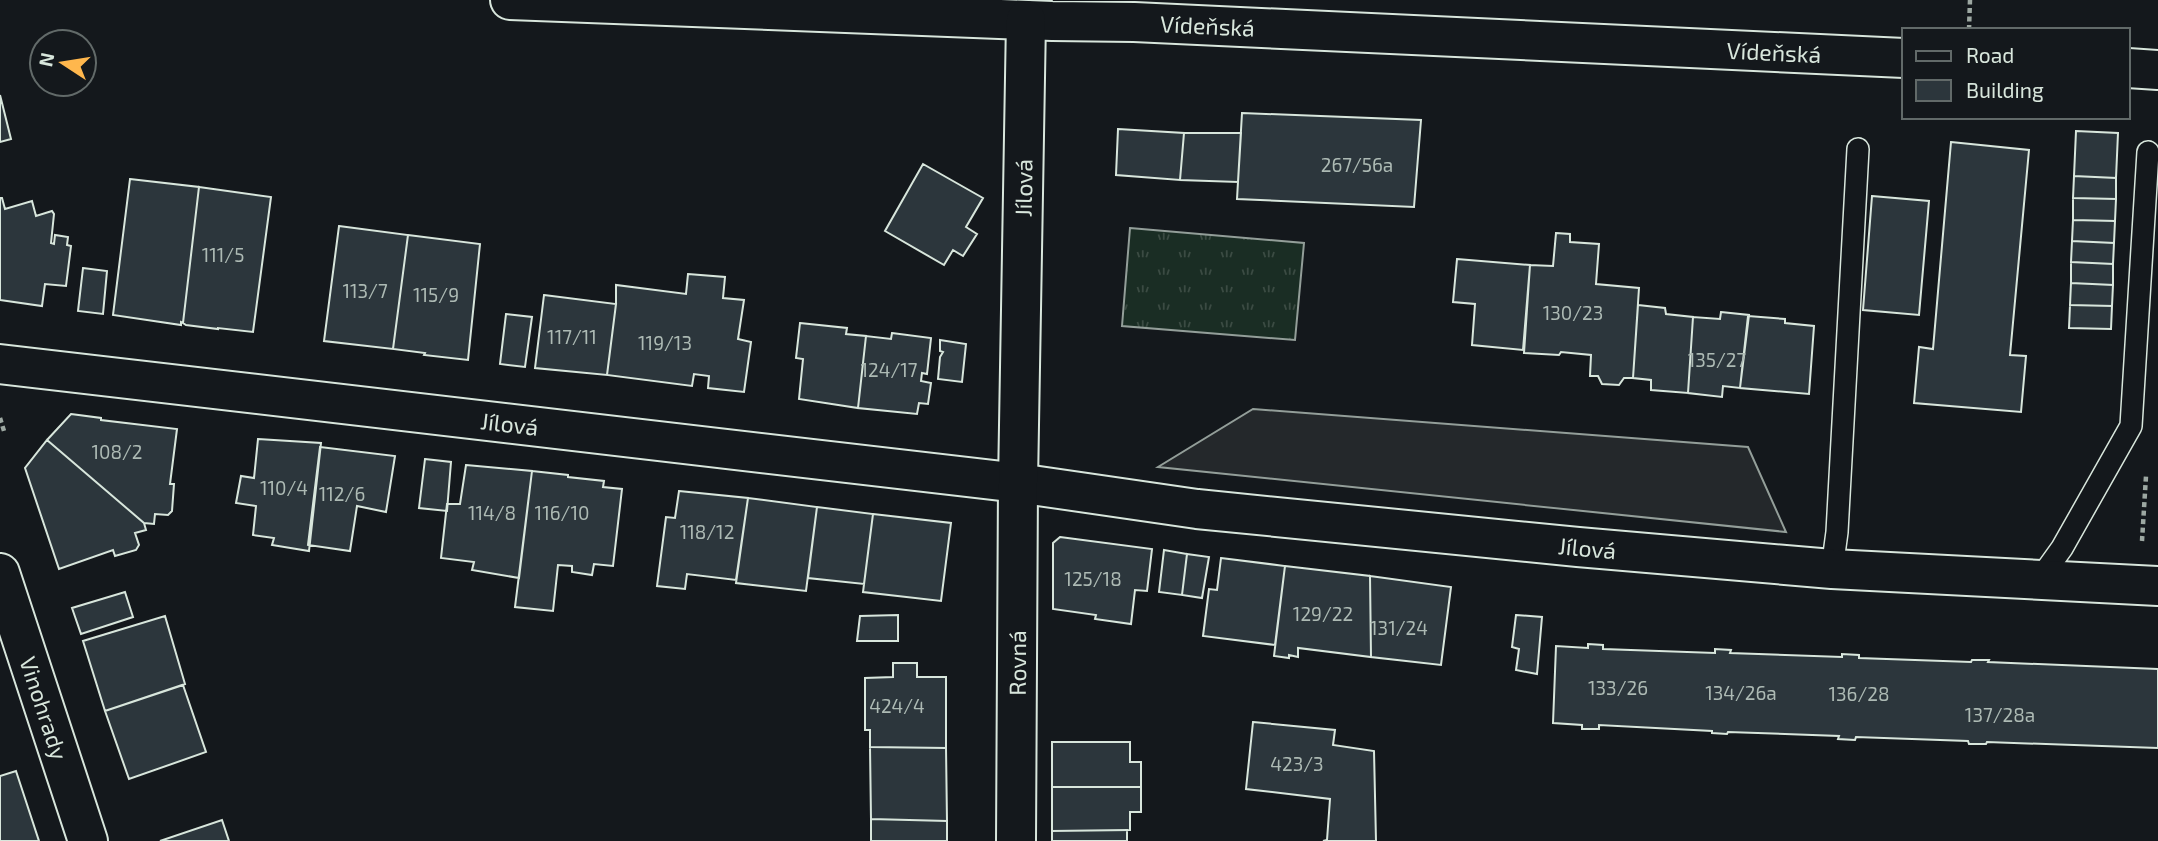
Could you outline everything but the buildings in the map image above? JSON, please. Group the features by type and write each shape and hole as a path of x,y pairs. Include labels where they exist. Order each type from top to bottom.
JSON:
{"street":[{"name":"Vídeňská","path":"510,0 1134,22 1902,58"},
{"name":"Jílová","path":"1018,483 1026,20"},
{"path":"2130,68 2158,70"},
{"name":"Jílová","path":"0,364 1018,483 1197,509 1832,569 2149,586"},
{"name":"Rovná","path":"1016,841 1018,483"},
{"name":"Vinohrady","path":"0,573 88,841"}],"lane":[{"path":"1832,569 1837,532 1858,149"},
{"path":"2039,580 2062,548 2131,426 2148,152"}],"path":[{"path":"1969,28 1970,0"},
{"path":"0,418 4,431"},
{"path":"2146,470 2149,586"}],"green space":[{"path":"1130,228 1304,243 1295,340 1122,326"}],"shaded area":[{"path":"1253,409 1748,447 1786,532 1158,467"}]}
